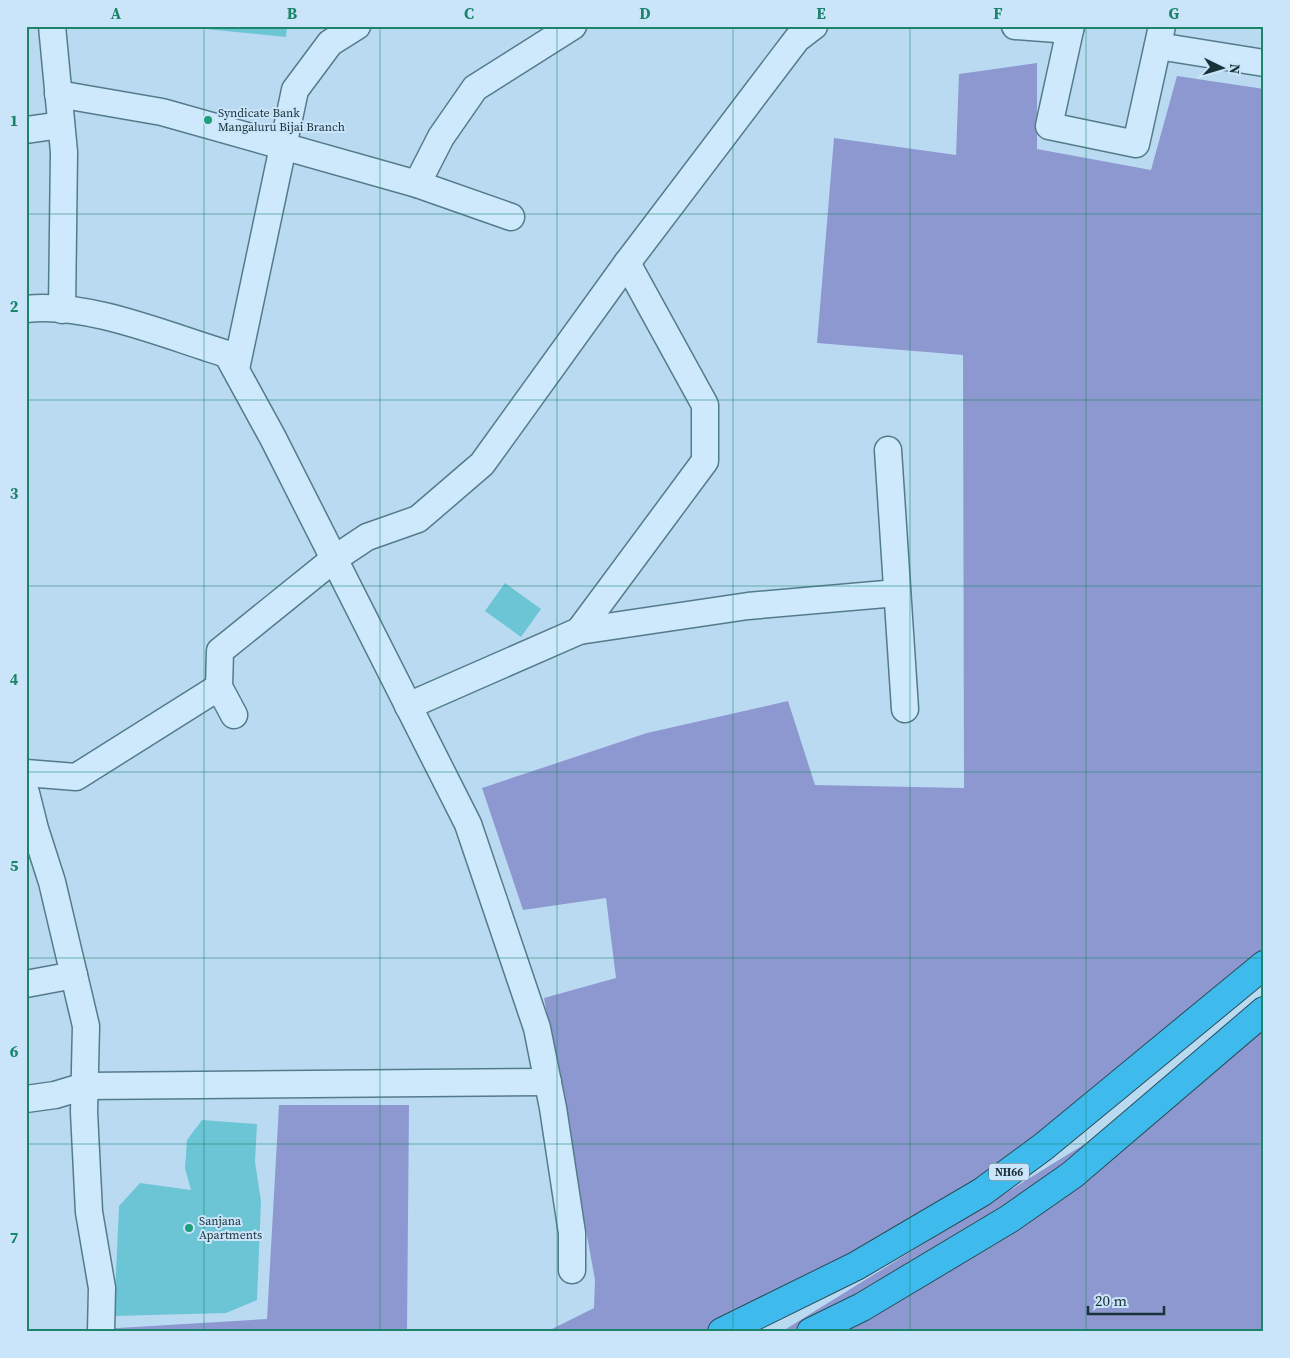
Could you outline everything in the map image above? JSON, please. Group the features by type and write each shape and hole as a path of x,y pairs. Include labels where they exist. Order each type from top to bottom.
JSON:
{"highway":[{"name":"NH66","path":"722,1332 856,1266 982,1192 1043,1147 1264,965"},
{"path":"811,1332 862,1307 984,1234 1072,1175 1264,1011"}],"street":[{"path":"52,26 64,152 62,310"},
{"path":"236,369 295,90 330,43 357,26"},
{"path":"417,184 442,137 476,88 573,26"},
{"path":"234,715 219,687 220,651 334,559 368,537 418,519 482,464 627,263 797,39 814,26"},
{"path":"1015,26 1070,28 1049,126 1136,144 1160,36 1264,63"},
{"path":"58,94 162,112 417,184 511,217"},
{"path":"26,130 61,125"},
{"path":"579,631 705,461 705,405 627,263"},
{"path":"26,309 93,313 227,354 236,369 468,824 537,1028 548,1082 572,1233 572,1270"},
{"path":"888,450 905,709"},
{"path":"408,706 579,631 748,606 897,593"},
{"path":"26,773 76,777 219,687"},
{"path":"26,794 34,829 52,882 86,1026 85,1086 89,1212 102,1288 101,1332"},
{"path":"26,984 74,975"},
{"path":"26,1099 55,1095 85,1086 548,1082"}],"shaded area":[{"path":"1037,63 1037,149 1151,170 1177,76 1264,89 1264,968 1043,1147 728,1332 546,1332 594,1308 595,1280 544,998 616,978 606,898 523,910 482,788 647,733 788,701 815,785 964,788 963,355 817,343 834,138 956,155 959,74"},
{"path":"1264,1027 1264,1332 781,1332 1175,1088"},
{"path":"279,1105 409,1105 407,1332 100,1332 101,1329 267,1319"}],"building":[{"path":"175,26 287,26 286,37"},
{"path":"505,583 541,609 521,637 485,611"},
{"name":"Sanjana Apartments","path":"202,1120 257,1124 255,1162 261,1201 257,1300 226,1313 114,1316 119,1206 140,1183 191,1190 185,1168 187,1140"}],"place":[{"name":"Syndicate Bank Mangaluru Bijai Branch","path":"208,120"},
{"name":"Sanjana Apartments","path":"189,1228"}]}
